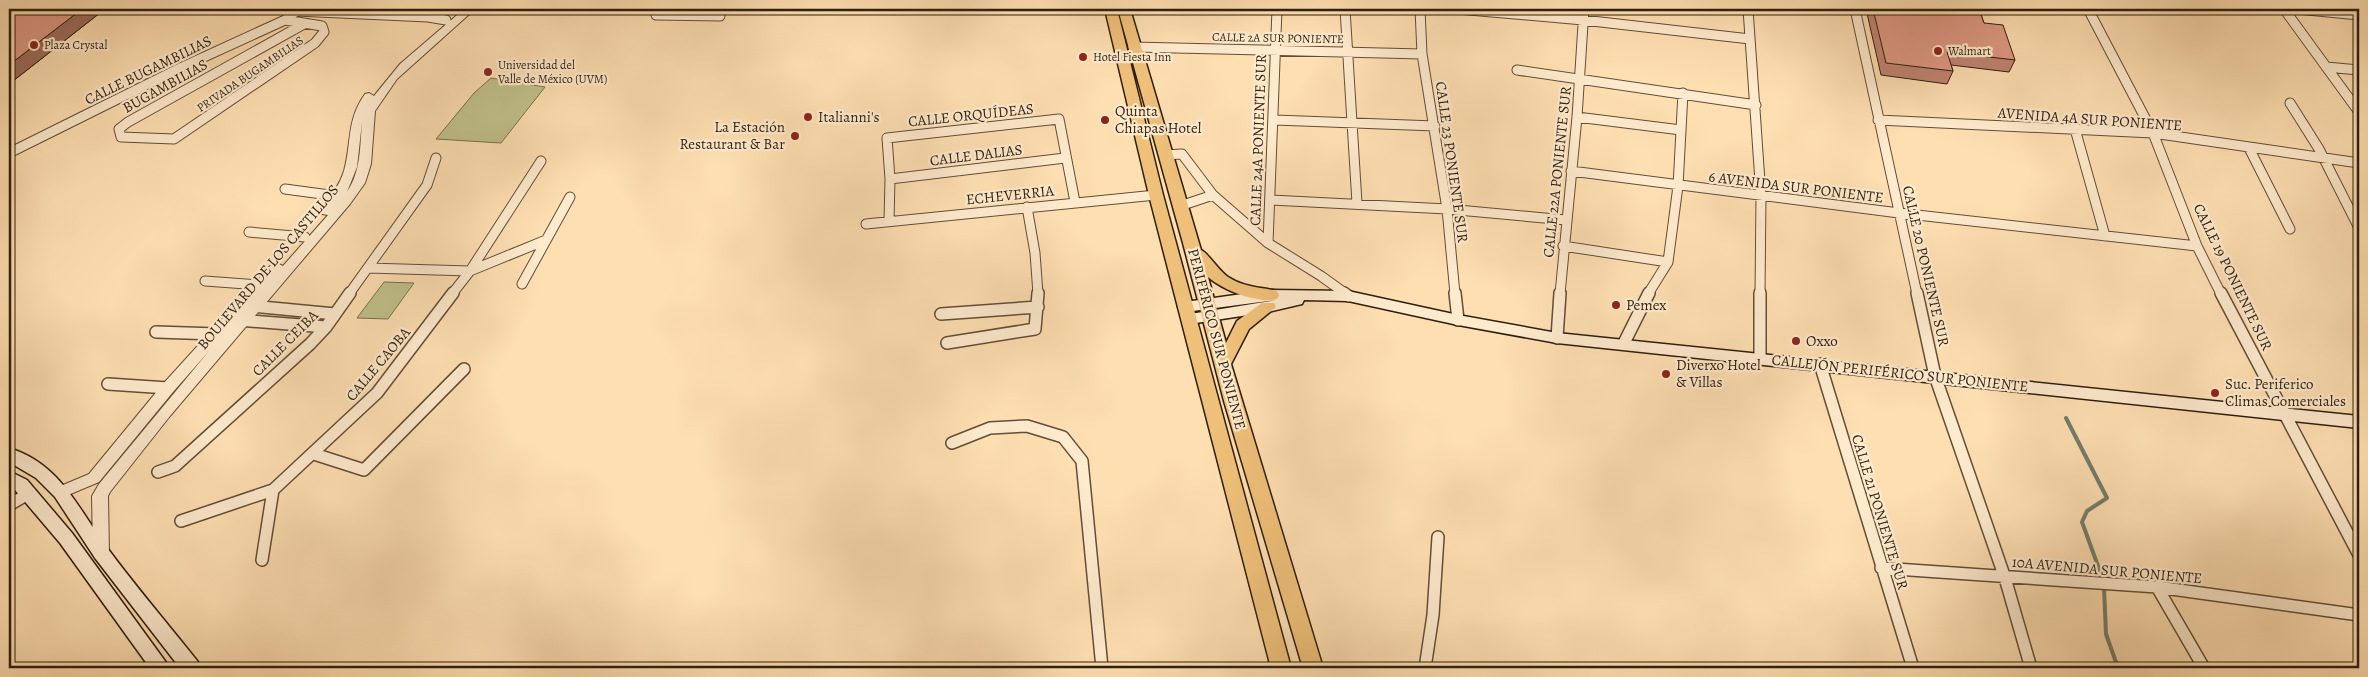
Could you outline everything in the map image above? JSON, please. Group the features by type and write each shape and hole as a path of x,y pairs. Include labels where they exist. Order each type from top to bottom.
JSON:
{"main road":[{"name":"PERIFÉRICO SUR PONIENTE","path":"1111,9 1128,46 1165,155 1191,242 1223,364 1313,668"},
{"name":"PERIFÉRICO SUR PONIENTE","path":"1124,9 1128,46 1156,195 1281,668"},
{"path":"1191,242 1210,272 1225,284 1270,301"},
{"path":"1187,313 1270,301 1289,303 1306,297 1348,296"},
{"name":"CALLEJÓN PERIFÉRICO SUR PONIENTE","path":"1348,296 1458,320 1557,338 1624,343 2359,422"},
{"path":"1223,364 1243,325 1270,301"},
{"path":"9,454 42,473 61,492 101,553 191,668"},
{"path":"9,477 21,485 66,538 161,668"}],"street":[{"name":"BOULEVARD DE LOS CASTILLOS","path":"101,553 100,496 104,488 165,412 245,320 332,210 350,168 357,116 367,98 393,69 459,9"},
{"name":"BOULEVARD DE LOS CASTILLOS","path":"61,492 94,478 168,388 242,305 305,237 359,183 365,164 369,111 393,76 470,9"},
{"path":"659,9 656,15 720,16"},
{"name":"CALLE 24A PONIENTE SUR","path":"1268,243 1275,120 1277,9"},
{"path":"1346,9 1354,123 1357,203"},
{"name":"CALLE 23 PONIENTE SUR","path":"1420,9 1422,54 1447,209 1458,320"},
{"path":"1457,9 1583,20 1750,39"},
{"name":"CALLE 22A PONIENTE SUR","path":"1557,338 1563,246 1577,117 1584,9"},
{"path":"1748,9 1761,196 1760,358"},
{"name":"CALLE 20 PONIENTE SUR","path":"1855,9 1935,376 2005,578 2031,668"},
{"name":"CALLE 19 PONIENTE SUR","path":"2088,9 2153,133 2197,246 2236,324 2359,555"},
{"path":"2284,9 2359,112"},
{"path":"2297,9 2359,15"},
{"path":"297,10 325,13 428,17 446,20"},
{"name":"CALLE BUGAMBILIAS","path":"9,153 180,68 285,20 297,10"},
{"name":"PRIVADA BUGAMBILIAS","path":"174,139 322,37 324,32 322,26 285,20"},
{"name":"BUGAMBILIAS","path":"174,139 121,137 119,129 128,122 304,24"},
{"name":"CALLE 2A SUR PONIENTE","path":"1128,46 1422,54"},
{"path":"2326,67 2359,70"},
{"path":"1517,70 1756,105"},
{"path":"1624,343 1643,303 1668,262 1678,186 1683,94"},
{"path":"2290,103 2324,158 2359,228"},
{"path":"1577,117 1681,130"},
{"name":"CALLE ORQUÍDEAS","path":"890,180 887,138 1058,119 1065,158"},
{"path":"1275,120 1435,126"},
{"name":"AVENIDA 4A SUR PONIENTE","path":"1878,120 2153,133 2359,163"},
{"path":"2075,129 2105,236"},
{"path":"2250,148 2290,228"},
{"name":"CALLEJÓN PERIFÉRICO SUR PONIENTE","path":"1165,155 1182,154 1214,195 1268,243 1321,276 1348,296"},
{"name":"CALLE CEIBA","path":"158,472 175,466 310,344 326,327 427,185 436,158"},
{"path":"1065,158 1075,202"},
{"name":"CALLE DALIAS","path":"890,180 1065,158"},
{"name":"CALLE CAOBA","path":"181,521 273,490 314,454 377,393 470,271 541,161"},
{"name":"6 AVENIDA SUR PONIENTE","path":"1570,172 1898,213 2197,246"},
{"path":"889,221 890,180"},
{"path":"285,189 337,196"},
{"name":"ECHEVERRIA","path":"866,224 1027,206 1156,195"},
{"path":"1180,206 1214,195"},
{"path":"522,284 570,197"},
{"path":"1271,200 1447,209 1566,220"},
{"path":"947,342 1035,329 1039,276 1027,206"},
{"path":"249,232 305,237"},
{"path":"368,268 470,271 546,240"},
{"path":"1563,246 1668,262"},
{"path":"205,280 261,285"},
{"path":"242,305 335,314"},
{"path":"942,314 1038,307"},
{"path":"230,320 326,327"},
{"path":"156,332 217,334"},
{"name":"CALLE 21 PONIENTE SUR","path":"1820,364 1913,668"},
{"path":"314,454 364,470 464,369"},
{"path":"108,384 168,388"},
{"path":"952,442 990,428 1027,426 1063,437 1082,461 1102,668"},
{"path":"262,560 273,490"},
{"path":"9,505 28,494"},
{"path":"1425,668 1432,616 1438,538"},
{"name":"10A AVENIDA SUR PONIENTE","path":"1881,568 2157,587 2359,615"},
{"path":"2157,587 2204,668"}],"green space":[{"path":"491,78 545,87 501,143 436,139 474,93"},
{"path":"384,282 414,283 388,319 357,318"}],"building":[{"path":"9,9 82,9 9,65"},
{"name":"Walmart","path":"1873,9 1979,9 1984,23 2003,25 2015,60 1947,52 1953,71 1886,63"}],"waterway":[{"path":"2066,418 2107,498 2087,511 2082,522 2102,577"},
{"path":"2104,588 2106,634 2118,668"}],"place":[{"name":"Plaza Crystal","path":"34,45"},
{"name":"Walmart","path":"1938,51"},
{"name":"Hotel Fiesta Inn","path":"1083,57"},
{"name":"Universidad del Valle de México (UVM)","path":"488,72"},
{"name":"Italianni's","path":"808,117"},
{"name":"Quinta Chiapas Hotel","path":"1105,120"},
{"name":"La Estación Restaurant & Bar","path":"795,136"},
{"name":"Pemex","path":"1616,305"},
{"name":"Oxxo","path":"1796,341"},
{"name":"Diverxo Hotel & Villas","path":"1666,374"},
{"name":"Suc. Periferico Climas Comerciales","path":"2215,393"}]}
